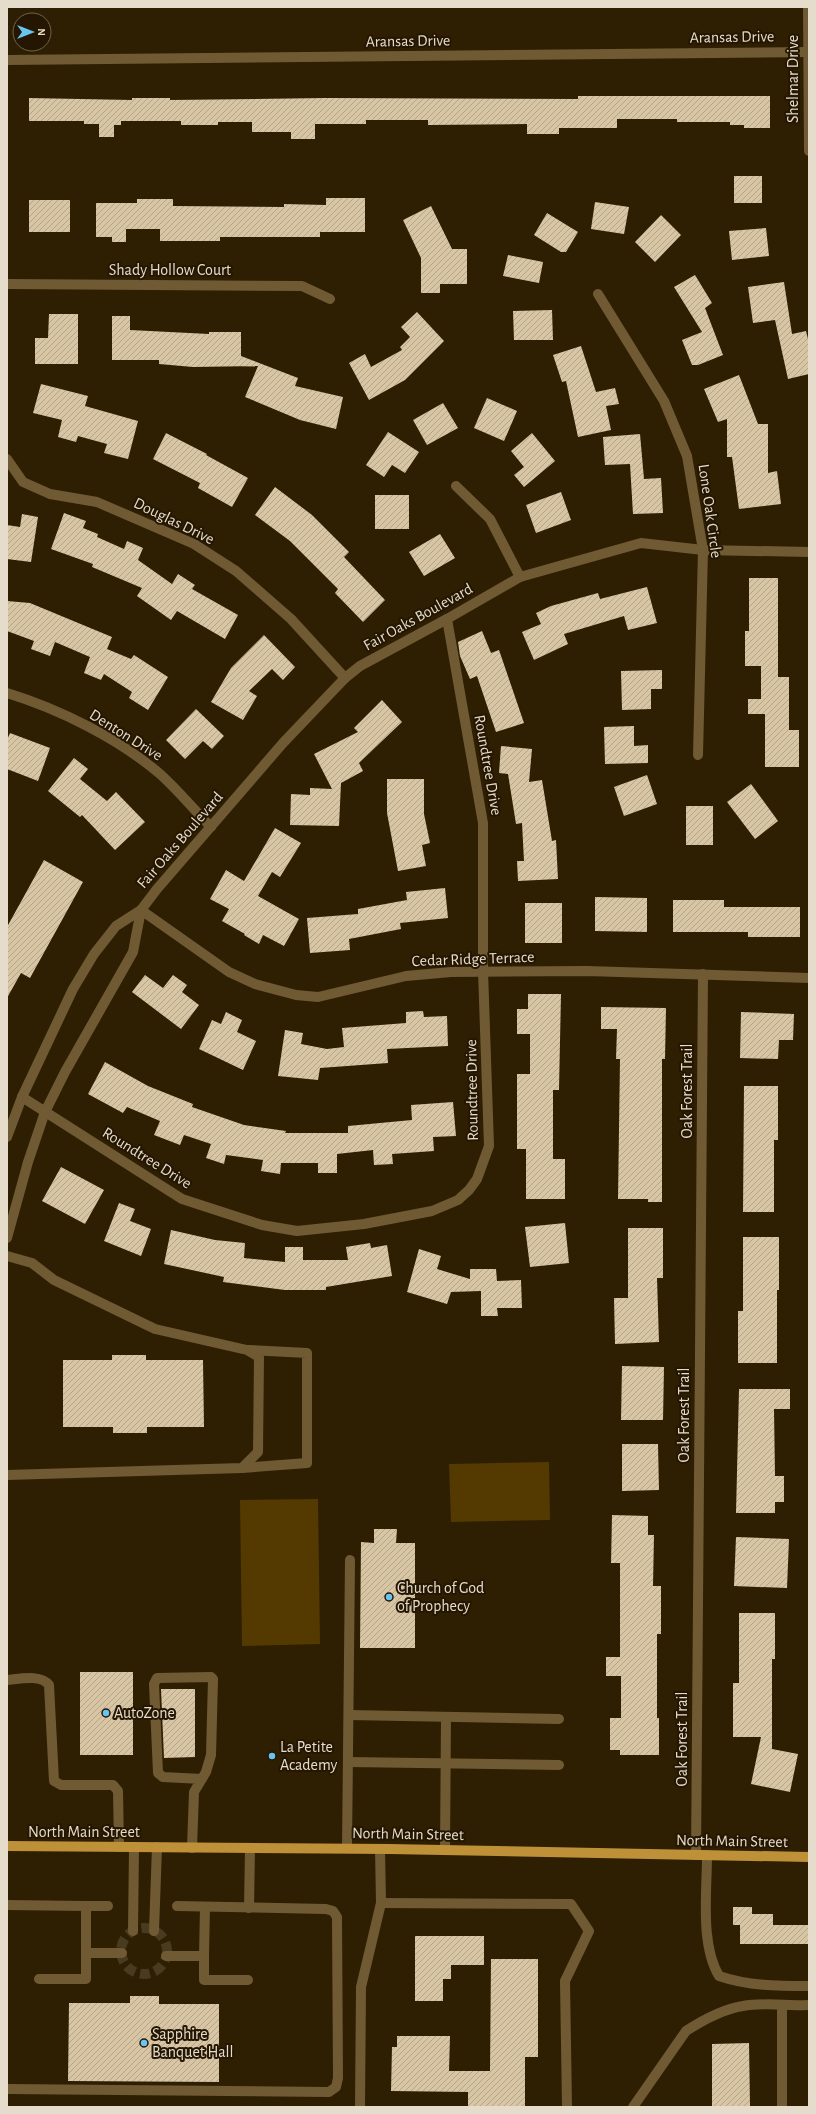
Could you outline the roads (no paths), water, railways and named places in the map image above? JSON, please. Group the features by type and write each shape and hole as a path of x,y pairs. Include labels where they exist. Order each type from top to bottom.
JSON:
{"main road":[{"name":"North Main Street","path":"7,1846 347,1848 809,1857"}],"street":[{"name":"Shelmar Drive","path":"808,7 809,151"},
{"name":"Aransas Drive","path":"7,60 809,52"},
{"name":"Shady Hollow Court","path":"7,284 302,286 330,299"},
{"name":"Lone Oak Circle","path":"598,294 664,401 687,456 703,550 698,756"},
{"name":"Douglas Drive","path":"7,459 23,482 50,494 97,502 194,544 236,571 291,618 345,678"},
{"path":"456,486 490,519 520,577"},
{"name":"Fair Oaks Boulevard","path":"7,1137 22,1097 56,1023 73,989 94,954 116,926 141,910 156,889 283,743 345,678 360,666 447,619 520,577 641,543 703,550 809,552"},
{"name":"Roundtree Drive","path":"22,1097 182,1199 262,1225 297,1231 364,1224 432,1211 458,1200 469,1190 477,1180 489,1146 483,971 483,823 447,619"},
{"name":"Denton Drive","path":"7,692 42,704 121,746 160,774 211,827"},
{"name":"Fair Oaks Boulevard","path":"7,1238 28,1162 45,1112 65,1072 132,952 141,910"},
{"name":"Cedar Ridge Terrace","path":"141,910 229,972 255,984 296,995 318,997 406,976 451,972 483,971 703,974 809,978"},
{"name":"Oak Forest Trail","path":"696,1855 703,974"},
{"path":"7,1256 32,1263 54,1280 155,1329 247,1350 306,1353 307,1463 242,1468 7,1475"},
{"path":"242,1468 258,1452 258,1357 247,1350"},
{"path":"347,1848 350,1560"},
{"path":"192,1848 194,1792 202,1779 210,1755 213,1680 211,1677 157,1678 154,1684 158,1773 163,1777 202,1779"},
{"path":"7,1680 39,1678 49,1684 53,1777 57,1784 61,1785 113,1785 116,1787 118,1791 119,1847"},
{"path":"348,1715 559,1719"},
{"path":"445,1850 444,1764 446,1717"},
{"path":"348,1762 559,1765"},
{"path":"133,1931 134,1847"},
{"path":"154,1931 157,1847"},
{"path":"249,1908 250,1848"},
{"path":"360,2107 361,1987 381,1903 380,1849"},
{"path":"707,1855 707,1947 712,1964 719,1976 737,1982 778,1986 809,1986"},
{"path":"381,1903 571,1904 589,1931 565,1981 567,2107"},
{"path":"7,1905 108,1906"},
{"path":"39,1979 86,1979 86,1906"},
{"path":"7,2089 329,2092 336,2087 338,2078 337,1917 333,1911 326,1909 177,1906"},
{"path":"205,1907 204,1980 248,1980"},
{"path":"86,1953 122,1953"},
{"path":"166,1956 204,1956"},
{"path":"633,2107 686,2031 696,2024 719,2013 743,2006 809,2005"},
{"path":"782,2006 782,2107"}],"tunnel":[{"path":"144,1928 157,1932 163,1938 167,1951 163,1964 157,1970 144,1974 131,1970 125,1964 121,1951 125,1938 131,1932 144,1928"}],"place":[{"name":"Church of God of Prophecy","path":"389,1597"},
{"name":"AutoZone","path":"106,1713"},
{"name":"La Petite Academy","path":"272,1756"},
{"name":"Sapphire Banquet Hall","path":"144,2043"}]}
